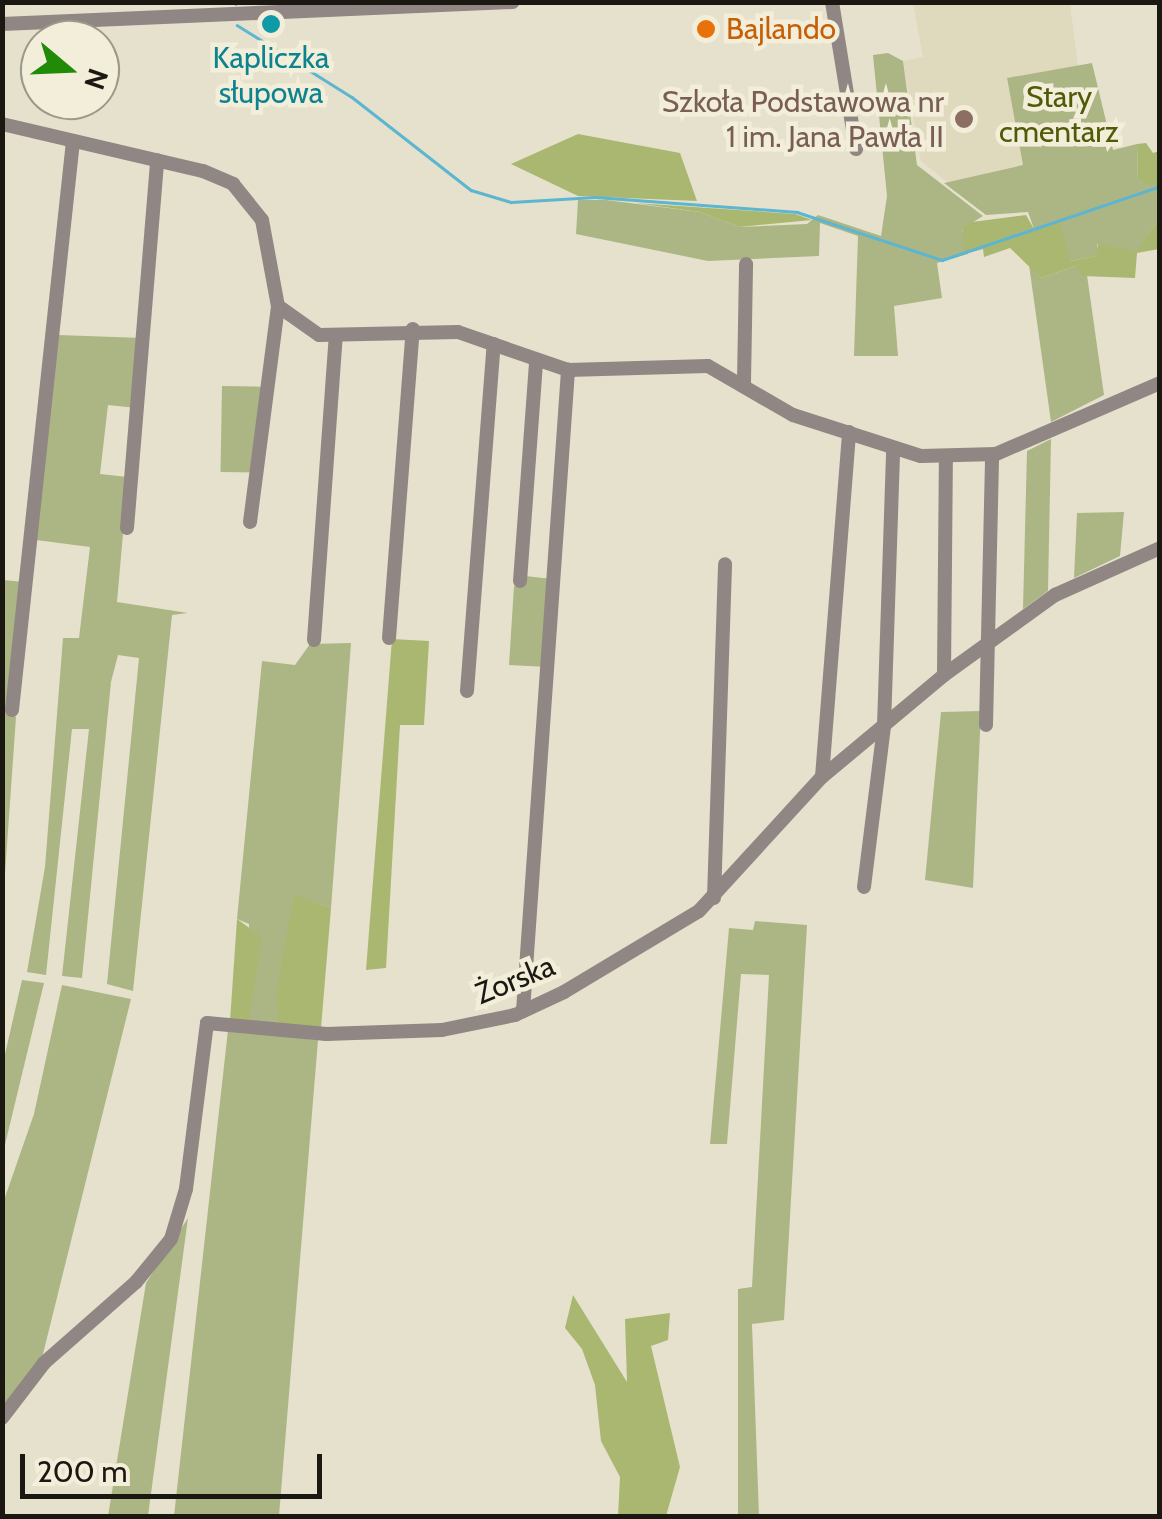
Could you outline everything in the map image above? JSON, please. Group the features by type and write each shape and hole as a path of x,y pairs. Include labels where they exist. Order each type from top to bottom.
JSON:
{"street":[{"path":"2,24 339,6 513,2"},
{"path":"832,2 856,149"},
{"path":"2,124 216,175 250,201 266,230 278,306 250,522"},
{"path":"12,710 73,141"},
{"path":"127,528 158,160"},
{"path":"744,382 746,264"},
{"path":"278,306 301,328 336,336 413,330 458,332 568,370 696,365 744,382 793,415 893,451 946,457 992,454 1160,383"},
{"path":"389,638 413,330"},
{"path":"314,640 336,336"},
{"path":"467,691 494,344"},
{"path":"520,582 536,362"},
{"path":"524,1011 568,370"},
{"path":"822,777 849,432"},
{"path":"864,886 884,726 893,451"},
{"path":"986,725 992,639 992,454"},
{"path":"944,674 946,457"},
{"name":"Żorska","path":"2,1418 44,1363 136,1282 171,1239 186,1189 206,1024 392,1032 462,1028 524,1011 663,936 714,898 822,777 944,674 992,639 1088,576 1160,548"},
{"path":"714,898 726,564"}],"shaded area":[{"name":"Szkoła Podstawowa nr 1 im. Jana Pawła II","path":"913,3 1070,3 1078,66 1007,78 1023,165 947,182 921,161 903,61 923,57"}],"green space":[{"path":"888,53 903,61 917,165 983,216 962,229 968,254 937,263 942,298 894,306 898,356 854,356 858,236 820,223 819,256 708,261 576,234 578,200 606,200 700,212 739,227 807,224 818,215 881,236 887,196 873,55"},
{"name":"Stary cmentarz","path":"1092,63 1113,150 1137,144 1138,180 1159,184 1159,219 1136,253 1097,244 1097,256 1070,261 1034,229 1028,212 986,215 944,183 1023,165 1007,78"},
{"path":"578,134 680,153 697,201 578,196 511,164"},
{"path":"1146,143 1153,153 1159,151 1159,184 1152,186 1138,180 1137,144"},
{"path":"635,203 795,214 812,220 739,227 700,212"},
{"path":"1026,215 1034,229 1060,219 1070,261 1096,256 1098,243 1136,252 1159,219 1159,249 1137,253 1135,278 1082,276 1075,266 1041,278 1010,248 984,257 983,249 965,254 962,228 972,222"},
{"path":"1029,265 1041,278 1075,266 1087,275 1104,395 1051,422"},
{"path":"58,335 143,338 136,408 108,405 100,474 128,477 117,602 188,613 172,615 133,991 107,984 139,658 118,655 111,682 82,978 62,976 89,729 72,729 46,975 27,972 45,867 63,638 79,638 90,547 36,540"},
{"path":"222,386 261,387 259,473 220,472"},
{"path":"1051,439 1048,591 1023,609 1027,451"},
{"path":"1124,512 1120,556 1074,578 1077,513"},
{"path":"525,576 552,579 547,667 509,665 514,586 524,587"},
{"path":"3,580 24,582 7,712 16,717 3,902"},
{"path":"392,639 429,641 424,725 400,725 386,968 366,970"},
{"path":"351,643 331,908 294,896 279,1027 248,1023 249,924 237,919 262,661 295,665 310,644"},
{"path":"981,711 973,888 925,880 941,712"},
{"path":"294,895 331,908 321,1028 279,1027 276,993"},
{"path":"237,919 262,937 248,1023 230,1021"},
{"path":"755,921 807,925 784,1320 752,1324 759,1516 738,1516 738,1289 752,1287 769,975 741,974 727,1144 710,1144 729,928 753,930"},
{"path":"22,980 44,983 3,1153 3,1063"},
{"path":"62,985 131,999 42,1358 3,1409 3,1203 34,1114"},
{"path":"228,1030 318,1040 279,1516 174,1516"},
{"path":"188,1218 148,1516 108,1516 146,1283"},
{"path":"573,1295 627,1382 625,1319 670,1313 668,1340 651,1346 680,1467 666,1516 618,1516 620,1477 601,1441 595,1385 582,1349 565,1328"}],"waterway":[{"path":"237,25 352,97 471,190 511,202 595,197 797,212 942,260 1160,186"}],"place":[{"name":"Kapliczka słupowa","path":"271,24"},
{"name":"Bajlando","path":"706,29"},
{"name":"Szkoła Podstawowa nr 1 im. Jana Pawła II","path":"964,119"}]}
